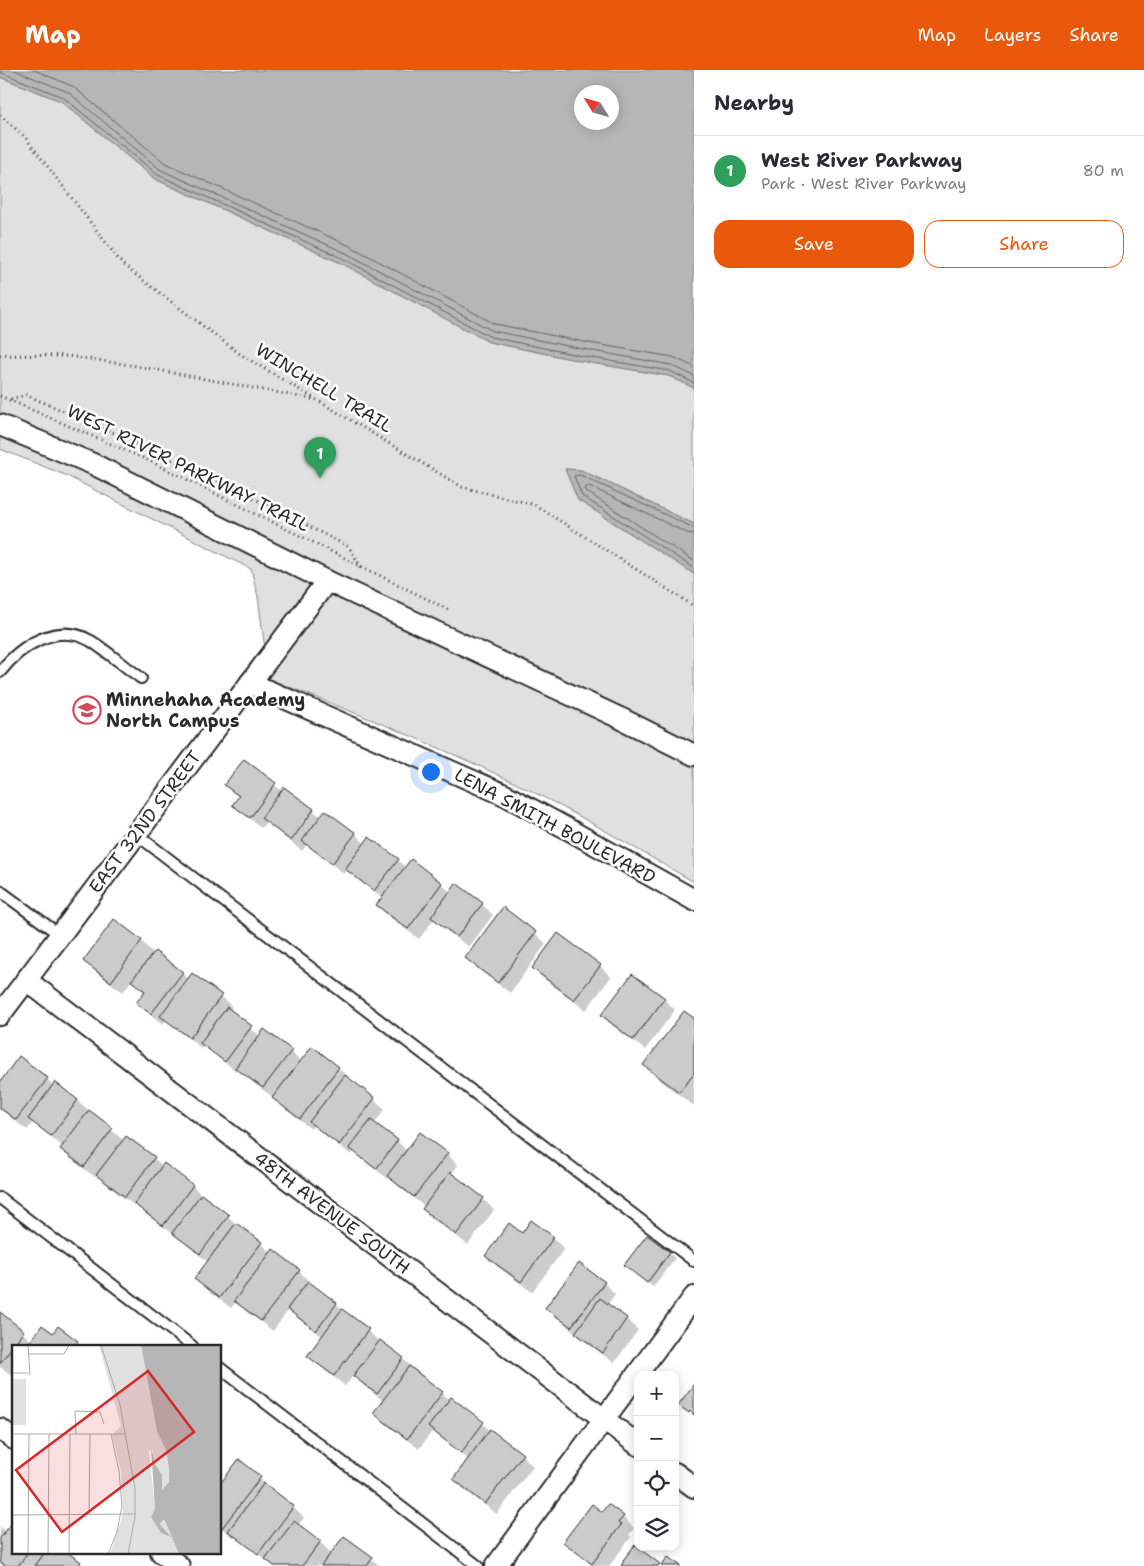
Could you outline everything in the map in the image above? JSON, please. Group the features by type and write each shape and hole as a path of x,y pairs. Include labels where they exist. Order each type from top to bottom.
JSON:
{"street":[{"path":"0,425 93,464 326,581 622,719 694,756"},
{"name":"EAST 32ND STREET","path":"0,1015 326,581"},
{"name":"LENA SMITH BOULEVARD","path":"250,683 505,795 694,900"},
{"name":"48TH AVENUE SOUTH","path":"26,980 634,1442"},
{"path":"496,1566 694,1296"},
{"path":"0,1429 12,1438"},
{"path":"679,1477 694,1488"},
{"path":"164,1554 179,1566"}],"lane":[{"path":"0,672 11,658 29,644 50,635 70,634 89,640 141,678"},
{"path":"136,834 694,1261"},
{"path":"0,891 60,935"},
{"path":"0,1198 191,1345"},
{"path":"221,1369 478,1566"}],"path":[{"name":"WINCHELL TRAIL","path":"0,115 25,137 123,265 240,354 462,487 535,505 694,606"},
{"path":"0,355 68,356 137,366 311,399 462,487"},
{"name":"WEST RIVER PARKWAY TRAIL","path":"0,396 152,462 362,568 349,547 237,490 101,427 26,395 9,399"}],"shaded area":[{"path":"0,77 61,101 155,179 341,263 489,342 586,362 669,376 694,388 694,524 581,470 565,469 578,500 694,574 694,882 581,817 511,781 421,740 269,679 258,597 251,569 65,475 0,449"}],"water":[{"path":"0,70 694,70 694,388 669,376 586,362 489,342 341,263 155,179 61,101 0,77"},
{"path":"565,469 581,470 694,524 694,574 578,500"}],"building":[{"path":"244,759 276,783 250,818 232,805 239,796 224,785"},
{"path":"284,787 314,809 291,841 261,818"},
{"path":"325,810 356,833 332,864 302,841"},
{"path":"369,837 399,859 374,891 345,869"},
{"path":"411,859 442,883 408,929 376,905"},
{"path":"456,883 483,903 457,937 431,917"},
{"path":"503,907 536,932 498,983 465,958"},
{"path":"114,919 142,940 111,982 83,961"},
{"path":"558,933 601,965 574,1000 532,968"},
{"path":"155,951 183,972 151,1014 136,1003 145,991 131,981"},
{"path":"192,973 222,995 190,1038 160,1016"},
{"path":"632,974 665,998 633,1040 601,1015"},
{"path":"227,1007 252,1026 225,1062 200,1043"},
{"path":"684,1011 694,1018 694,1073 679,1092 643,1065"},
{"path":"264,1029 292,1050 263,1088 235,1068"},
{"path":"312,1046 339,1067 300,1119 272,1098"},
{"path":"19,1056 48,1078 16,1120 0,1108 0,1082"},
{"path":"345,1075 375,1098 339,1145 309,1122"},
{"path":"55,1082 78,1100 51,1136 28,1119"},
{"path":"89,1110 113,1128 84,1167 60,1149"},
{"path":"371,1120 398,1140 376,1169 349,1148"},
{"path":"420,1132 448,1153 414,1197 387,1176"},
{"path":"126,1136 155,1157 125,1197 96,1175"},
{"path":"164,1163 193,1185 163,1226 134,1204"},
{"path":"450,1172 484,1198 456,1235 422,1209"},
{"path":"201,1194 229,1215 200,1254 172,1233"},
{"path":"531,1220 554,1237 521,1282 485,1256 509,1223 522,1233"},
{"path":"236,1223 262,1242 219,1298 194,1279"},
{"path":"647,1235 670,1252 647,1283 624,1265"},
{"path":"273,1249 300,1270 261,1321 234,1301"},
{"path":"579,1263 605,1282 571,1327 545,1308"},
{"path":"308,1281 337,1303 316,1331 287,1309"},
{"path":"600,1298 627,1318 603,1353 575,1333"},
{"path":"342,1309 369,1329 334,1376 307,1356"},
{"path":"0,1312 24,1331 0,1363"},
{"path":"42,1325 53,1333 58,1326 78,1341 76,1345 28,1345"},
{"path":"380,1340 404,1358 377,1394 353,1376"},
{"path":"409,1366 443,1392 407,1439 373,1413"},
{"path":"694,1384 694,1415 679,1406"},
{"path":"451,1397 484,1422 461,1453 428,1427"},
{"path":"490,1429 523,1454 485,1504 453,1479"},
{"path":"239,1459 261,1477 222,1528 221,1527 221,1483"},
{"path":"264,1483 294,1506 258,1554 228,1531"},
{"path":"592,1504 602,1512 608,1504 624,1516 618,1523 621,1525 592,1564 563,1542"},
{"path":"294,1521 321,1541 302,1566 274,1566 265,1559"},
{"path":"12,1523 12,1554 27,1554 18,1566 5,1566 0,1562 0,1538"},
{"path":"344,1536 373,1557 367,1566 321,1566"},
{"path":"634,1546 634,1551 643,1551 660,1564 658,1566 621,1566 623,1560"},
{"path":"44,1554 70,1554 81,1562 78,1566 35,1566"},
{"path":"668,1557 681,1566 661,1566"}],"place":[{"name":"West River Parkway","path":"320,478"},
{"name":"Minnehaha Academy North Campus","path":"87,710"}]}
